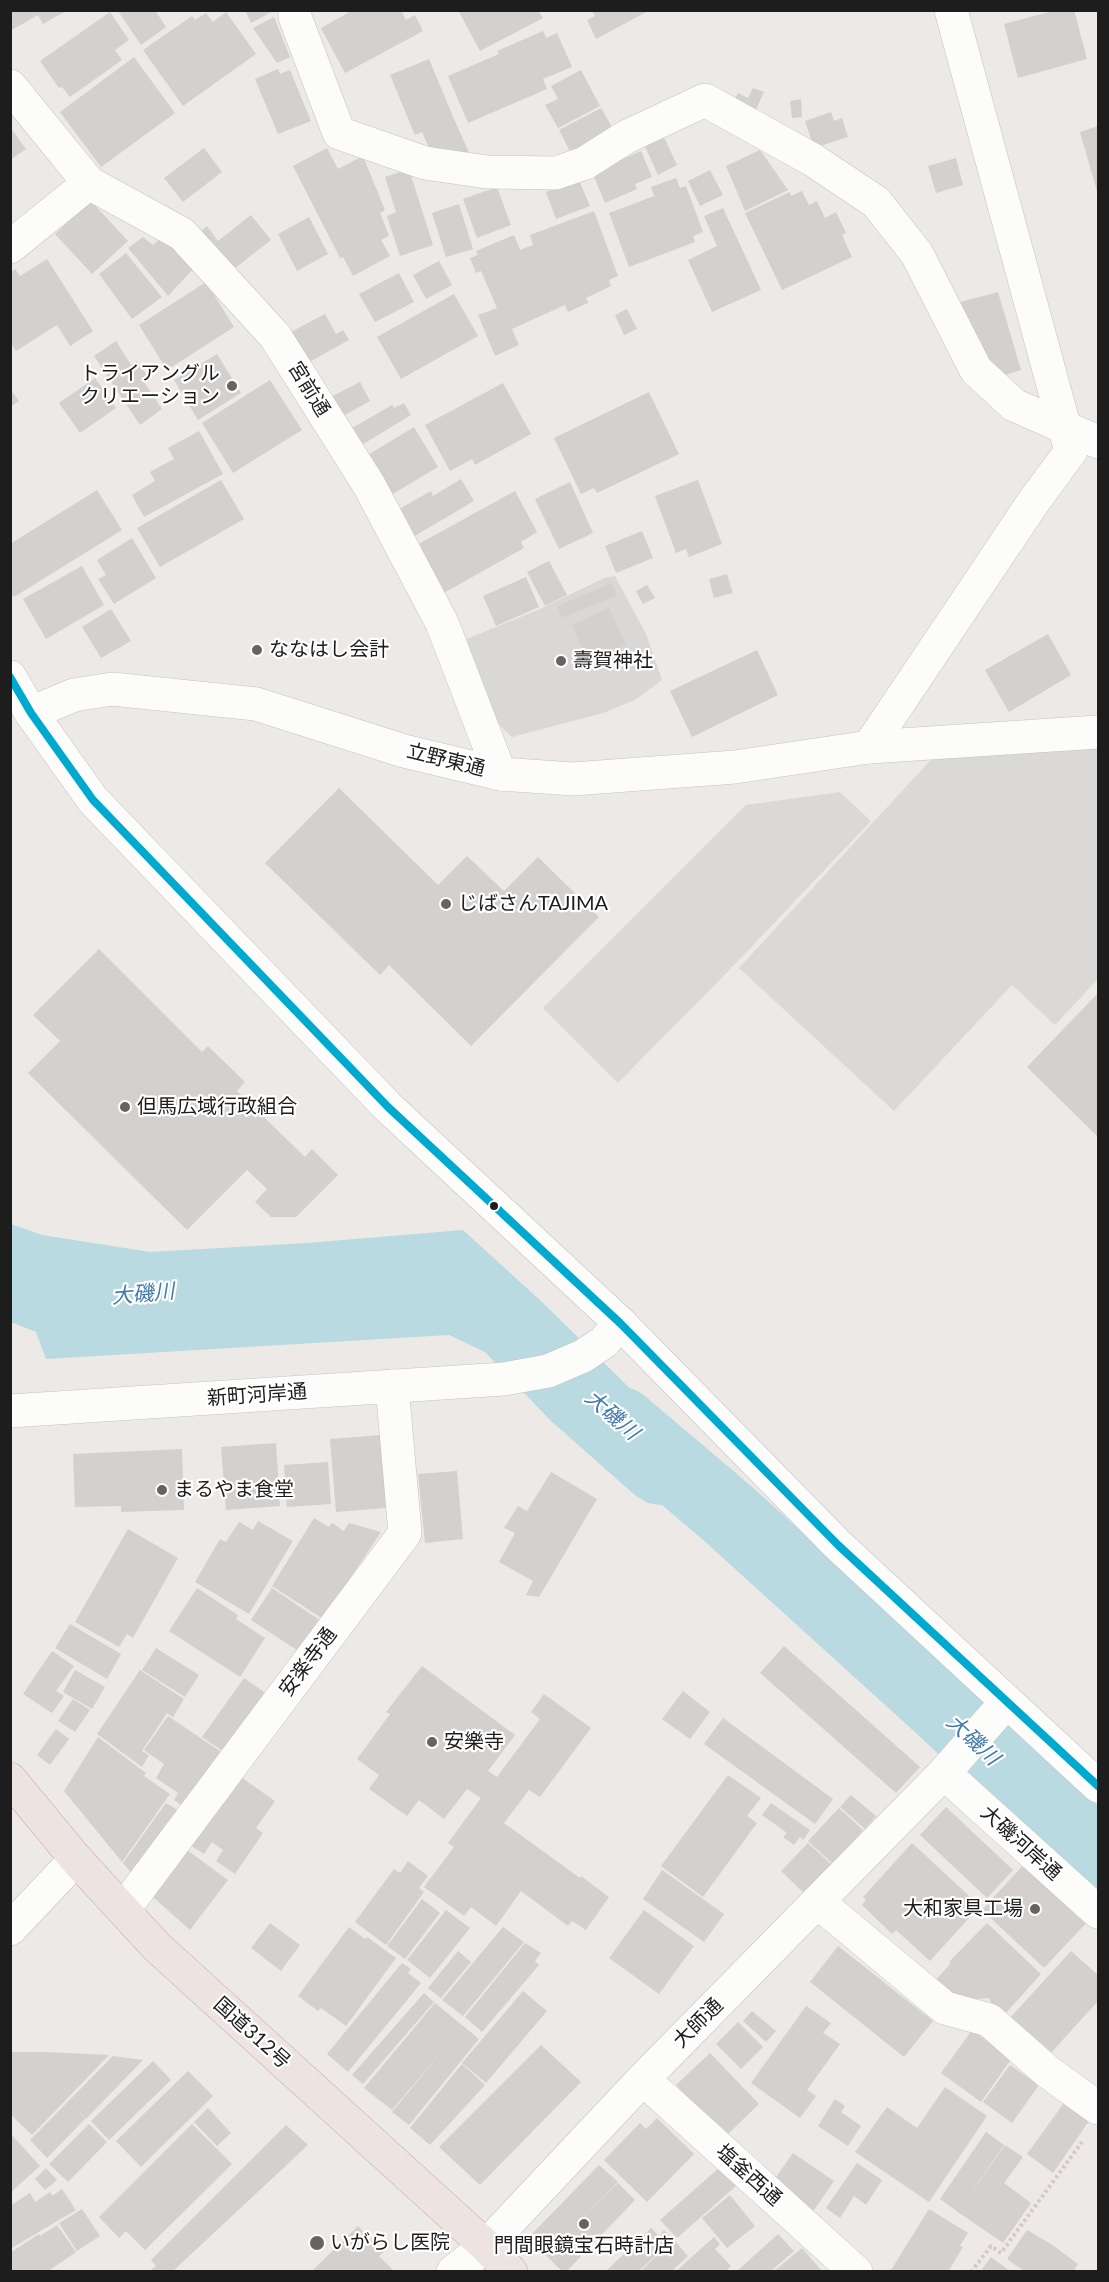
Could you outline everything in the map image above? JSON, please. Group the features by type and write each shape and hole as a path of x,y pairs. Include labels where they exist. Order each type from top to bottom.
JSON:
{"highway":[{"name":"国道312号","path":"10,1779 76,1859 157,1947 512,2271"}],"street":[{"path":"295,10 295,17 339,133 425,164 487,172 556,173 585,163 626,137 705,100 813,160 876,202 917,254 976,370 1014,405 1098,442"},
{"path":"869,747 1034,501 1071,451 951,10"},
{"name":"宮前通","path":"10,86 89,183 182,234 275,336 369,485 442,623 500,774"},
{"path":"10,246 89,183"},
{"path":"10,676 32,713 93,800 388,1107 612,1333 838,1545 1002,1709 1098,1786"},
{"name":"立野東通","path":"32,713 74,695 112,689 256,704 404,751 500,774 573,779 735,767 869,747 1098,732"},
{"name":"新町河岸通","path":"10,1411 504,1379 548,1371 583,1356 612,1333"},
{"name":"安楽寺通","path":"123,1910 405,1533 392,1386"},
{"name":"大師通","path":"453,2271 486,2246 643,2079 944,1773 1002,1709"},
{"name":"大磯河岸通","path":"944,1773 1098,1912"},
{"path":"10,1929 76,1859"},
{"path":"818,1902 945,2008 989,2019 1048,2072 1098,2108"},
{"name":"塩釜西通","path":"643,2079 856,2271"}],"path":[{"path":"971,2271 991,2246 1001,2253 1085,2139"}],"shaded area":[{"name":"壽賀神社","path":"615,576 646,634 662,680 635,700 603,713 512,737 492,718 459,642 540,609 604,578"},
{"path":"1098,744 1098,979 1055,1025 1012,985 894,1111 739,968 938,752"},
{"path":"840,792 871,821 618,1083 543,1008 746,805"}],"water":[{"path":"11,1224 42,1235 150,1252 307,1243 463,1230 542,1302 712,1469 684,1501 660,1505 648,1503 636,1496 551,1421 485,1352 449,1335 46,1359 36,1332 11,1322"}],"building":[{"path":"10,10 68,10 43,24 38,15 10,31"},
{"path":"155,10 166,27 141,45 118,11"},
{"path":"245,10 275,10 251,23"},
{"path":"353,10 401,10 406,20 415,15 423,31 345,73 321,28"},
{"path":"458,10 538,10 543,18 480,51"},
{"path":"592,10 650,10 596,39 587,20 595,16"},
{"path":"1057,10 1074,10 1087,59 1018,78 1004,24"},
{"path":"110,12 129,40 115,50 122,60 70,97 62,87 59,88 40,61"},
{"path":"226,12 256,54 183,106 143,50 192,16 195,20 206,13 213,22"},
{"path":"274,17 290,57 277,63 253,28"},
{"path":"543,31 546,38 557,33 572,67 543,79 547,89 468,123 448,76 499,54 497,51"},
{"path":"134,57 175,113 101,167 60,112"},
{"path":"429,59 471,157 431,152 422,132 415,135 390,75"},
{"path":"278,69 280,74 290,70 311,121 278,134 255,79"},
{"path":"581,70 600,106 558,128 545,105 558,99 551,86"},
{"path":"753,88 764,92 753,116 732,105 738,93 748,98"},
{"path":"801,99 802,117 792,118 790,101"},
{"path":"601,108 615,132 572,155 559,130"},
{"path":"831,112 834,121 842,118 848,137 814,148 805,121"},
{"path":"1098,126 1098,195 1080,132"},
{"path":"10,127 26,149 10,160"},
{"path":"662,133 677,165 658,175 643,142"},
{"path":"204,148 222,172 183,202 164,178"},
{"path":"327,148 338,169 363,156 385,210 380,213 389,236 381,240 390,256 353,276 343,257 340,258 293,166"},
{"path":"760,150 788,190 745,211 726,166"},
{"path":"641,151 652,177 635,184 637,189 605,203 592,172"},
{"path":"956,158 963,185 936,193 928,166"},
{"path":"409,169 433,245 400,256 387,216 396,212 385,177"},
{"path":"710,170 723,195 700,206 688,181"},
{"path":"578,178 590,206 556,219 546,192"},
{"path":"676,178 680,188 686,186 703,232 693,236 695,242 629,267 609,213 654,196 651,187"},
{"path":"497,187 511,225 477,238 463,199"},
{"path":"802,191 809,205 817,201 825,218 836,212 846,233 842,235 852,257 782,290 745,213 790,192 791,196"},
{"path":"91,201 128,241 92,274 55,234"},
{"path":"459,204 473,249 446,257 432,213"},
{"path":"723,208 761,290 712,312 688,260 717,246 704,216"},
{"path":"594,211 618,276 609,280 611,286 586,298 588,303 568,312 565,305 512,329 519,345 495,356 478,315 497,308 481,271 476,273 470,258 478,255 476,251 514,235 520,250 533,245 530,235"},
{"path":"251,215 271,240 225,276 194,237 207,226 218,241"},
{"path":"309,217 328,254 297,271 278,234"},
{"path":"163,236 194,268 168,296 128,248 143,237 153,245"},
{"path":"126,253 162,297 132,319 99,274"},
{"path":"47,259 93,331 70,346 57,325 16,351 10,342 10,273 15,269 20,276"},
{"path":"439,261 452,285 426,299 413,275"},
{"path":"399,273 414,302 375,322 359,294"},
{"path":"206,282 234,327 167,370 139,325"},
{"path":"998,292 1021,370 999,377 992,371 980,339 973,342 960,302"},
{"path":"454,294 478,336 401,379 377,337"},
{"path":"627,309 637,329 624,335 615,315"},
{"path":"325,314 336,334 343,330 349,340 304,365 287,334"},
{"path":"116,341 131,365 137,361 150,380 145,383 162,409 140,425 94,356"},
{"path":"217,354 241,393 198,420 174,380"},
{"path":"95,378 116,408 80,433 59,403"},
{"path":"270,380 302,430 233,473 202,423"},
{"path":"360,382 370,401 338,419 327,399"},
{"path":"503,383 531,434 475,465 472,459 450,471 425,425"},
{"path":"10,389 19,401 10,407"},
{"path":"649,392 679,454 597,493 594,488 581,494 554,438"},
{"path":"404,403 411,415 350,452 340,435 392,405 394,408"},
{"path":"414,427 438,467 381,501 358,461"},
{"path":"199,431 223,474 144,517 132,495 155,481 150,472 174,459 168,448"},
{"path":"461,479 474,501 408,540 392,513 431,491 433,496"},
{"path":"221,480 244,519 160,567 137,528"},
{"path":"698,480 722,544 689,557 686,549 676,553 655,496"},
{"path":"570,482 593,533 559,549 535,499"},
{"path":"97,490 122,530 14,597 10,592 10,544"},
{"path":"515,491 537,532 521,542 524,548 440,595 413,547"},
{"path":"642,531 653,558 616,573 605,546"},
{"path":"132,538 156,578 114,604 98,579 106,575 97,560"},
{"path":"549,561 567,595 545,606 527,572"},
{"path":"82,566 104,605 46,639 23,599"},
{"path":"727,574 733,593 714,598 709,579"},
{"path":"526,577 539,607 496,626 483,596"},
{"path":"612,583 617,595 562,618 557,606"},
{"path":"647,585 655,598 643,604 636,591"},
{"path":"609,608 626,645 589,662 572,625"},
{"path":"111,609 131,641 101,658 82,627"},
{"path":"1048,634 1071,675 1009,712 985,670"},
{"path":"757,650 778,695 692,737 670,691"},
{"name":"じばさんTAJIMA","path":"339,788 438,885 467,856 504,891 538,857 599,917 471,1046 389,965 380,975 265,863"},
{"path":"99,949 202,1052 208,1046 245,1082 237,1091 305,1157 312,1149 338,1175 296,1217 271,1217 255,1202 267,1189 247,1170 187,1230 28,1073 60,1041 33,1015"},
{"path":"1098,993 1098,1137 1027,1067"},
{"path":"381,1435 386,1508 336,1512 330,1439"},
{"path":"276,1443 280,1506 226,1510 221,1447"},
{"path":"182,1449 184,1510 121,1512 121,1506 75,1507 73,1454"},
{"path":"328,1462 331,1504 287,1507 284,1465"},
{"path":"457,1471 463,1539 425,1543 418,1474"},
{"path":"551,1472 597,1499 539,1597 526,1595 533,1581 499,1562 515,1533 504,1528 518,1506 527,1511"},
{"path":"314,1518 329,1527 332,1523 344,1531 349,1523 381,1532 323,1619 272,1586"},
{"path":"258,1521 293,1541 249,1614 195,1582 220,1539 226,1542 239,1522 253,1530"},
{"path":"128,1529 178,1558 133,1638 127,1634 119,1647 75,1622"},
{"path":"197,1588 238,1615 236,1619 265,1638 240,1677 169,1631"},
{"path":"272,1588 321,1621 300,1652 251,1620"},
{"path":"70,1624 121,1654 107,1679 55,1648"},
{"path":"784,1646 920,1767 896,1793 760,1673"},
{"path":"156,1648 199,1675 185,1697 142,1670"},
{"path":"52,1651 74,1666 56,1691 64,1696 52,1713 23,1694"},
{"path":"422,1666 515,1735 488,1771 497,1777 540,1719 531,1712 544,1694 591,1728 540,1797 529,1790 504,1823 609,1897 586,1930 572,1921 568,1926 521,1891 496,1926 471,1907 464,1916 424,1887 454,1847 448,1843 481,1798 467,1789 444,1819 419,1800 407,1816 369,1789 379,1775 357,1759 390,1714 386,1712"},
{"path":"75,1670 105,1687 92,1709 63,1692"},
{"path":"140,1670 184,1699 173,1717 167,1713 142,1751 149,1755 142,1767 97,1734"},
{"path":"244,1678 271,1697 230,1756 202,1737"},
{"path":"683,1691 710,1712 690,1739 662,1719"},
{"path":"73,1699 90,1710 75,1732 58,1721"},
{"path":"168,1716 227,1756 191,1812 174,1800 178,1793 156,1778 164,1764 144,1750"},
{"path":"723,1718 833,1799 815,1824 704,1744"},
{"path":"56,1729 69,1739 50,1765 37,1755"},
{"path":"98,1737 146,1773 144,1776 170,1794 122,1862 64,1791"},
{"path":"238,1775 275,1801 256,1828 263,1833 235,1874 216,1861 223,1850 212,1842 204,1854 190,1845"},
{"path":"728,1775 761,1798 747,1816 757,1823 703,1897 661,1866"},
{"path":"851,1795 876,1816 865,1829 840,1807"},
{"path":"166,1803 187,1816 137,1880 123,1863"},
{"path":"771,1803 810,1830 803,1840 800,1837 794,1845 783,1837 787,1833 762,1815"},
{"path":"946,1807 1013,1870 987,1898 920,1835"},
{"path":"839,1808 863,1830 833,1864 808,1841"},
{"path":"808,1843 831,1864 804,1893 781,1871"},
{"path":"912,1843 980,1906 930,1961 896,1930 892,1934 862,1905 866,1900 863,1897"},
{"path":"187,1850 228,1880 190,1930 153,1897"},
{"path":"408,1861 428,1876 419,1888 424,1892 386,1945 355,1922 394,1869 400,1873"},
{"path":"1026,1862 1089,1920 1044,1968 982,1910"},
{"path":"662,1870 724,1914 704,1942 643,1899"},
{"path":"422,1899 440,1913 405,1959 387,1946"},
{"path":"446,1910 470,1928 430,1978 407,1960"},
{"path":"644,1910 694,1946 659,1994 609,1958"},
{"path":"270,1923 300,1945 281,1971 251,1948"},
{"path":"987,1923 1041,1974 1005,2014 993,2006 989,1998 958,2001 934,1982 951,1963 949,1962"},
{"path":"349,1927 396,1958 346,2026 321,2008 318,2011 298,1996"},
{"path":"503,1927 524,1942 463,2016 442,2000"},
{"path":"525,1943 541,1953 535,1961 539,1965 482,2032 465,2017"},
{"path":"838,1946 933,2021 904,2057 810,1982"},
{"path":"458,1951 471,1962 441,1998 428,1988"},
{"path":"1071,1951 1098,1975 1098,2001 1050,2054 1010,2018"},
{"path":"402,1963 411,1969 408,1973 421,1983 348,2072 327,2054"},
{"path":"523,1991 547,2011 486,2083 462,2063"},
{"path":"424,1993 434,2002 363,2084 352,2075"},
{"path":"435,2003 479,2039 409,2125 392,2112 448,2044 392,2110 364,2088"},
{"path":"806,2006 831,2023 823,2033 840,2044 807,2090 816,2096 800,2118 751,2083"},
{"path":"752,2011 776,2031 766,2042 743,2021"},
{"path":"738,2022 763,2047 741,2069 716,2044"},
{"path":"972,2030 1012,2058 981,2102 941,2073"},
{"path":"541,2045 581,2082 480,2185 439,2147"},
{"path":"10,2052 109,2055 32,2135 10,2114"},
{"path":"710,2053 759,2104 726,2136 676,2085"},
{"path":"113,2056 143,2060 86,2119 73,2106 85,2119 47,2158 30,2140"},
{"path":"153,2061 171,2080 109,2140 91,2121"},
{"path":"462,2064 485,2085 430,2145 410,2128"},
{"path":"1010,2065 1039,2085 1012,2123 983,2102"},
{"path":"188,2071 213,2096 141,2167 116,2141"},
{"path":"945,2087 987,2116 929,2202 855,2152 887,2107 917,2128"},
{"path":"835,2099 845,2106 841,2112 861,2126 848,2146 818,2126"},
{"path":"1064,2103 1089,2121 1053,2173 1027,2154"},
{"path":"208,2108 231,2133 217,2146 194,2122"},
{"path":"657,2118 694,2154 647,2202 604,2160 640,2123 646,2129"},
{"path":"89,2124 107,2142 68,2182 49,2164"},
{"path":"192,2124 232,2164 145,2250 126,2231 119,2238 99,2217"},
{"path":"286,2125 308,2145 172,2272 149,2272 156,2266 151,2260"},
{"path":"986,2132 1004,2145 958,2212 940,2199"},
{"path":"10,2133 40,2166 10,2193"},
{"path":"1005,2145 1023,2157 1004,2183 1031,2203 1003,2243 958,2212"},
{"path":"793,2153 834,2181 812,2213 774,2180"},
{"path":"857,2163 882,2180 866,2205 854,2196 840,2218 826,2208"},
{"path":"599,2165 618,2182 571,2230 618,2183 635,2200 566,2272 563,2272 528,2238"},
{"path":"720,2167 736,2186 677,2238 660,2220"},
{"path":"46,2168 57,2180 45,2190 35,2179"},
{"path":"62,2189 76,2210 10,2249 10,2206 30,2193 35,2202 50,2192 52,2196"},
{"path":"730,2195 755,2226 727,2248 702,2218"},
{"path":"82,2209 100,2236 77,2251 59,2223"},
{"path":"929,2209 968,2233 960,2246 963,2247 948,2272 894,2272 891,2270"},
{"path":"57,2225 76,2252 47,2272 10,2272 10,2253"},
{"path":"358,2226 384,2252 379,2256 395,2272 311,2272"},
{"path":"651,2228 659,2236 664,2230 673,2239 638,2272 605,2272"},
{"path":"1027,2230 1078,2264 1073,2272 1025,2272 1007,2259"},
{"path":"778,2234 794,2251 770,2272 736,2272"},
{"path":"714,2237 720,2244 715,2249 731,2266 725,2272 675,2272"},
{"path":"673,2239 688,2256 671,2272 640,2272"},
{"path":"802,2248 821,2270 773,2272"},
{"path":"991,2257 1011,2272 980,2272"}],"waterway":[{"name":"大磯川","path":"621,1423 726,1512 941,1707 1098,1855"}],"transit line":[{"path":"10,677 31,713 93,800 388,1107 620,1323 838,1545 1098,1786"}],"place":[{"name":"トライアングル クリエーション","path":"232,386"},
{"name":"ななはし会計","path":"257,650"},
{"name":"壽賀神社","path":"561,661"},
{"name":"じばさんTAJIMA","path":"446,904"},
{"name":"但馬広域行政組合","path":"125,1107"},
{"name":"まるやま食堂","path":"162,1490"},
{"name":"安樂寺","path":"432,1742"},
{"name":"大和家具工場","path":"1035,1909"},
{"name":"門間眼鏡宝石時計店","path":"584,2224"},
{"name":"いがらし医院","path":"317,2243"}]}
